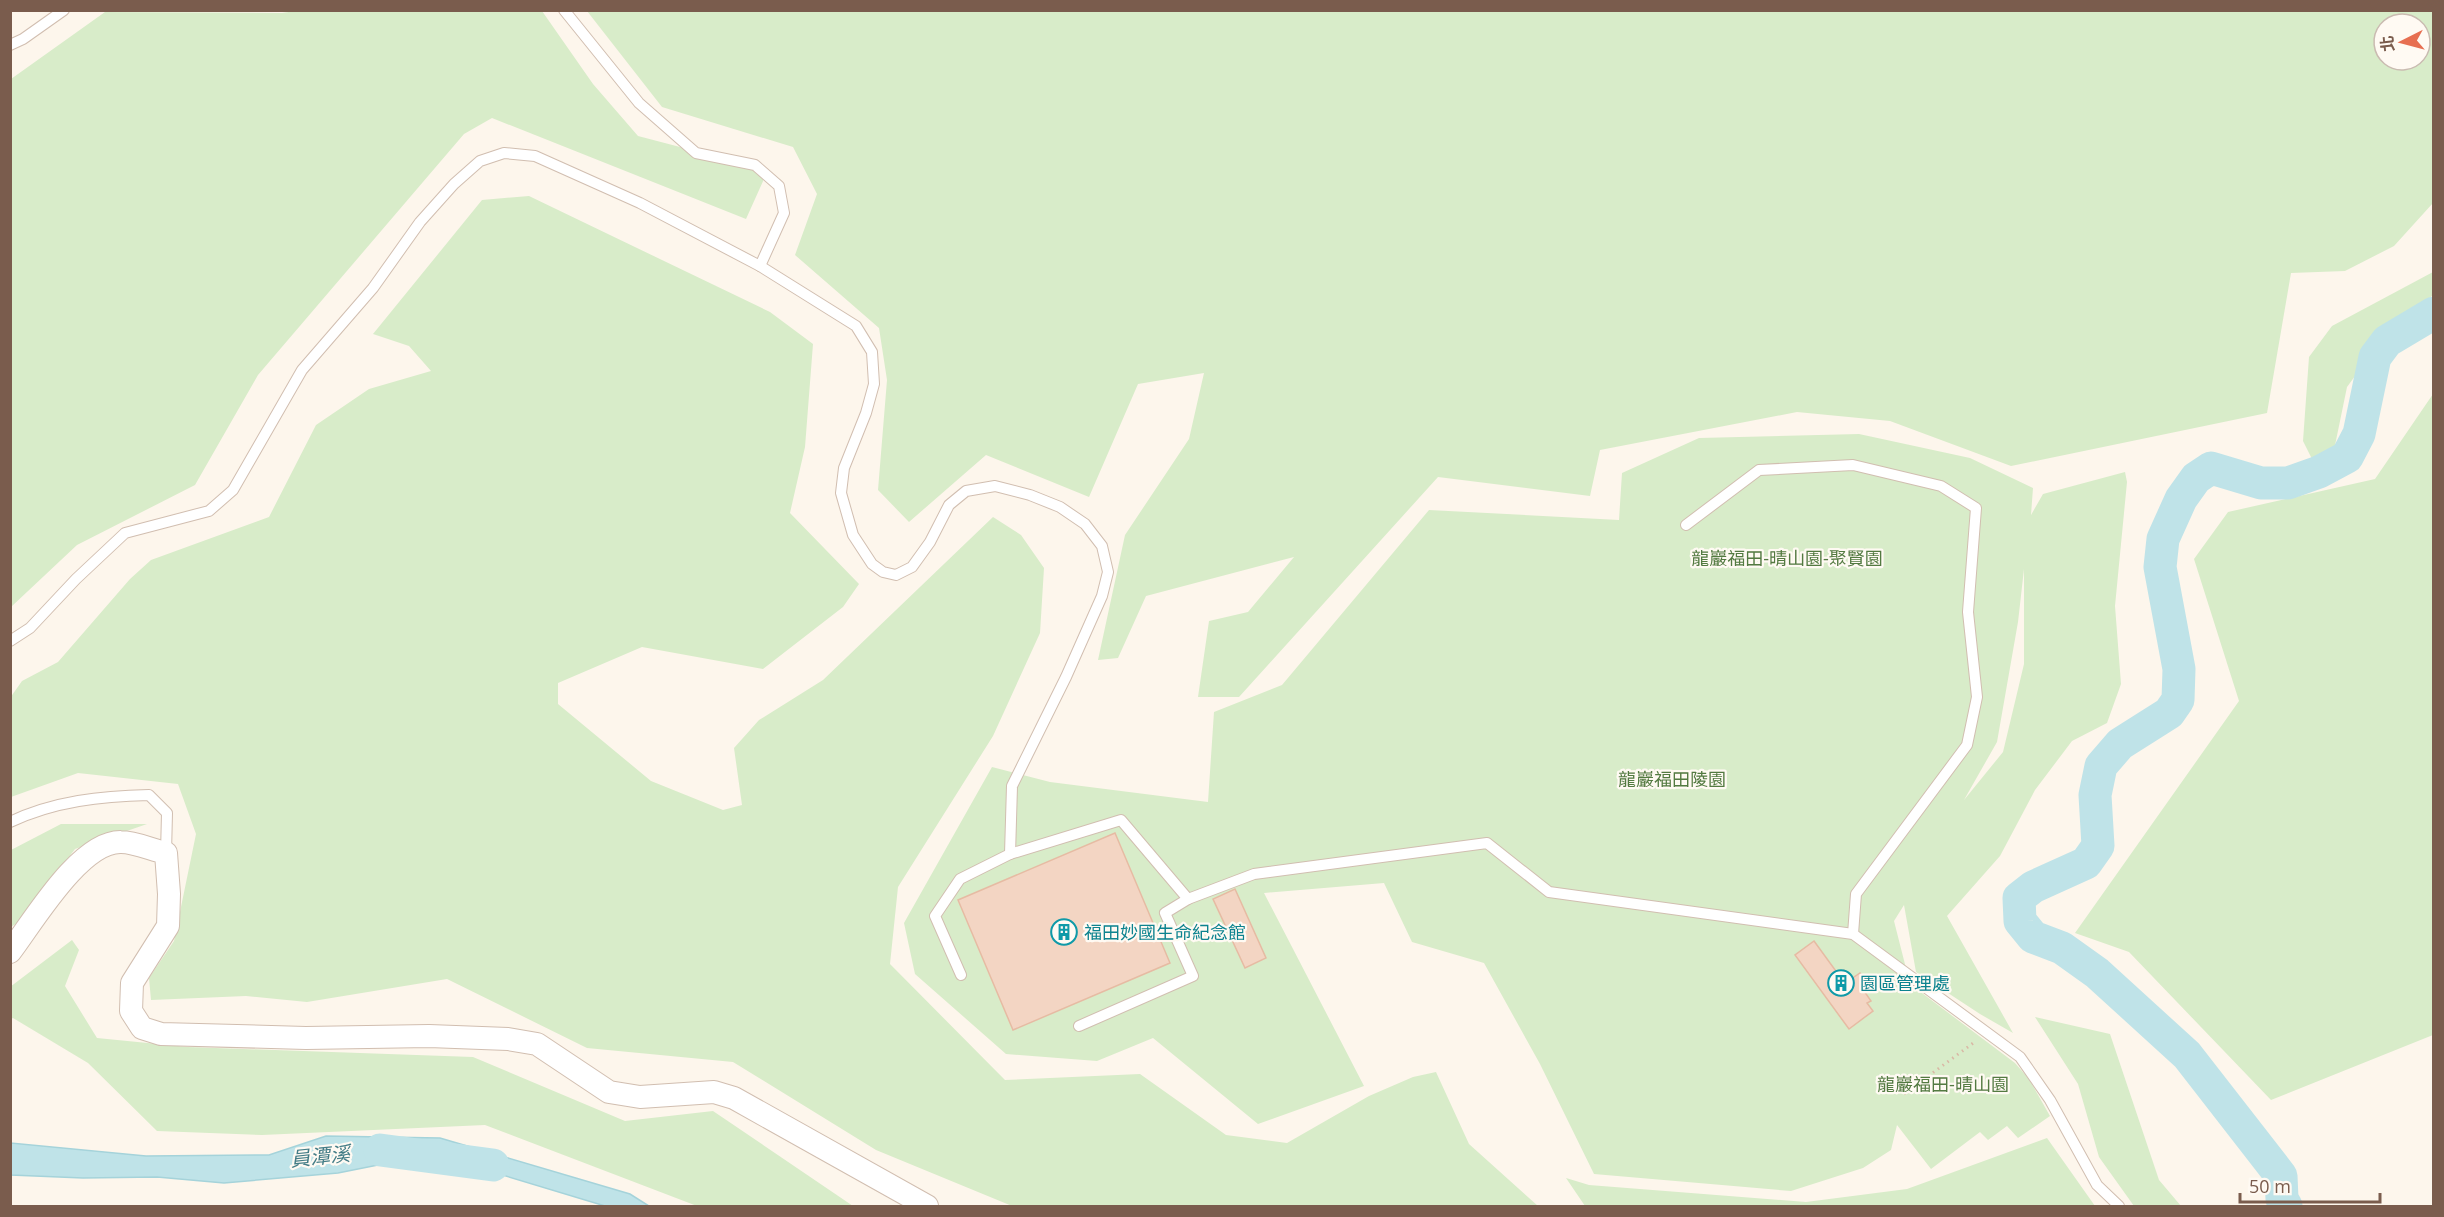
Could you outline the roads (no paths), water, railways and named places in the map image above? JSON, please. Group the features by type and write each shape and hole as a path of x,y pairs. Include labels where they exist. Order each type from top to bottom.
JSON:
{"street":[{"path":"10,952 65,877 94,850 120,841 166,853 169,894 168,926 132,983 131,1011 142,1028 161,1035 306,1038 429,1036 508,1040 537,1044 609,1092 640,1097 714,1092 734,1098 927,1206"}],"lane":[{"path":"10,45 23,39 64,10"},
{"path":"564,10 639,103 696,153 755,165 778,186 784,213 760,266"},
{"path":"10,641 30,628 76,579 125,533 209,510 233,490 302,370 373,288 420,222 454,184 480,161 504,153 535,156 640,203 760,266 856,326 872,352 874,384 866,413 844,468 841,493 853,535 872,564 883,572 896,575 912,567 930,542 949,505 966,491 995,486 1030,495 1060,507 1085,524 1102,546 1108,572 1102,596 1012,786 1010,854"},
{"path":"1686,525 1760,470 1853,465 1941,486 1976,508 1968,612 1977,697 1967,745 1856,894 1853,934"},
{"path":"10,822 31,812 96,798 149,795 167,813 166,853"},
{"path":"961,975 935,916 960,879 1010,854 1121,819 1188,898"},
{"path":"1079,1026 1193,976 1165,913 1188,898 1254,874 1487,843 1549,892 1853,934 2020,1057 2050,1100 2097,1185 2119,1206"}],"water":[{"name":"員潭溪","path":"326,1136 440,1138 630,1194 649,1206 605,1206 433,1154 338,1173 224,1183 157,1177 83,1178 11,1175 11,1143 146,1156 269,1155"}],"waterway":[{"path":"2286,1206 2282,1199 2281,1176 2187,1055 2097,973 2062,948 2033,937 2020,921 2019,898 2033,887 2086,863 2098,846 2095,795 2101,766 2120,744 2169,713 2178,700 2179,669 2160,567 2163,539 2181,499 2196,478 2211,468 2261,483 2288,483 2319,472 2347,457 2359,434 2375,357 2387,341 2434,313"},
{"name":"員潭溪","path":"380,1150 493,1165"}],"place":[{"name":"福田妙國生命紀念館","path":"1064,932"},
{"name":"園區管理處","path":"1841,983"}],"park label":[{"name":"龍巖福田-晴山園-聚賢園","path":"1787,558"},
{"name":"龍巖福田陵園","path":"1672,779"},
{"name":"龍巖福田-晴山園","path":"1943,1084"}]}
